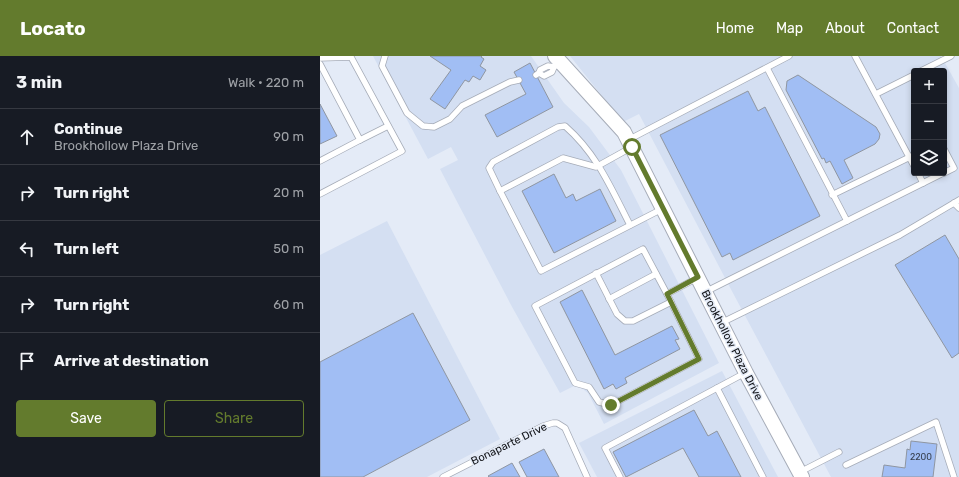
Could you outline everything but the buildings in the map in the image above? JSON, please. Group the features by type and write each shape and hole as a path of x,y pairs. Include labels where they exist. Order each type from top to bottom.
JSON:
{"street":[{"name":"Brookhollow Plaza Drive","path":"556,62 624,132 746,373 800,475"}],"lane":[{"path":"385,56 382,66 407,113 423,126 434,127 450,118 462,106 510,82 519,80"},
{"path":"500,191 563,158 596,167 630,144 789,56"},
{"path":"855,56 911,154"},
{"path":"928,68 951,56"},
{"path":"320,58 351,57 402,151 320,194"},
{"path":"537,74 540,70 556,62"},
{"path":"320,64 360,140"},
{"path":"767,68 832,195 847,221"},
{"path":"876,94 911,76"},
{"path":"320,161 388,126"},
{"path":"630,225 600,165 575,134 565,126 558,127 492,162 489,168 541,271 663,209"},
{"path":"947,155 954,168 947,172"},
{"path":"832,195 911,156"},
{"path":"920,176 923,183"},
{"path":"705,292 938,176"},
{"path":"721,323 900,235 957,202 959,208"},
{"path":"643,249 656,274 699,359 611,405 599,402 589,387 575,383 534,306 643,249"},
{"path":"596,273 617,314 625,321 633,321 671,302"},
{"path":"609,299 656,274"},
{"path":"667,294 698,277"},
{"path":"620,477 605,448 746,373"},
{"path":"717,388 763,477"},
{"path":"846,464 936,422 954,477"},
{"name":"Bonaparte Drive","path":"443,477 543,426 553,423 557,423 565,428 587,477"},
{"path":"800,475 839,452"}],"shaded area":[{"path":"373,56 531,56 564,103 589,127 621,170 719,363 604,424 588,393 580,387 574,386 560,393 511,305 440,169 458,160 451,147 428,159"},
{"path":"570,56 941,56 959,88 959,477 831,477 639,114 623,122"},
{"path":"387,221 500,439 427,477 320,477 320,255"},
{"path":"722,371 778,477 597,477 579,443"}],"route":[{"path":"611,405 699,359 667,294 698,277 632,147"}]}
